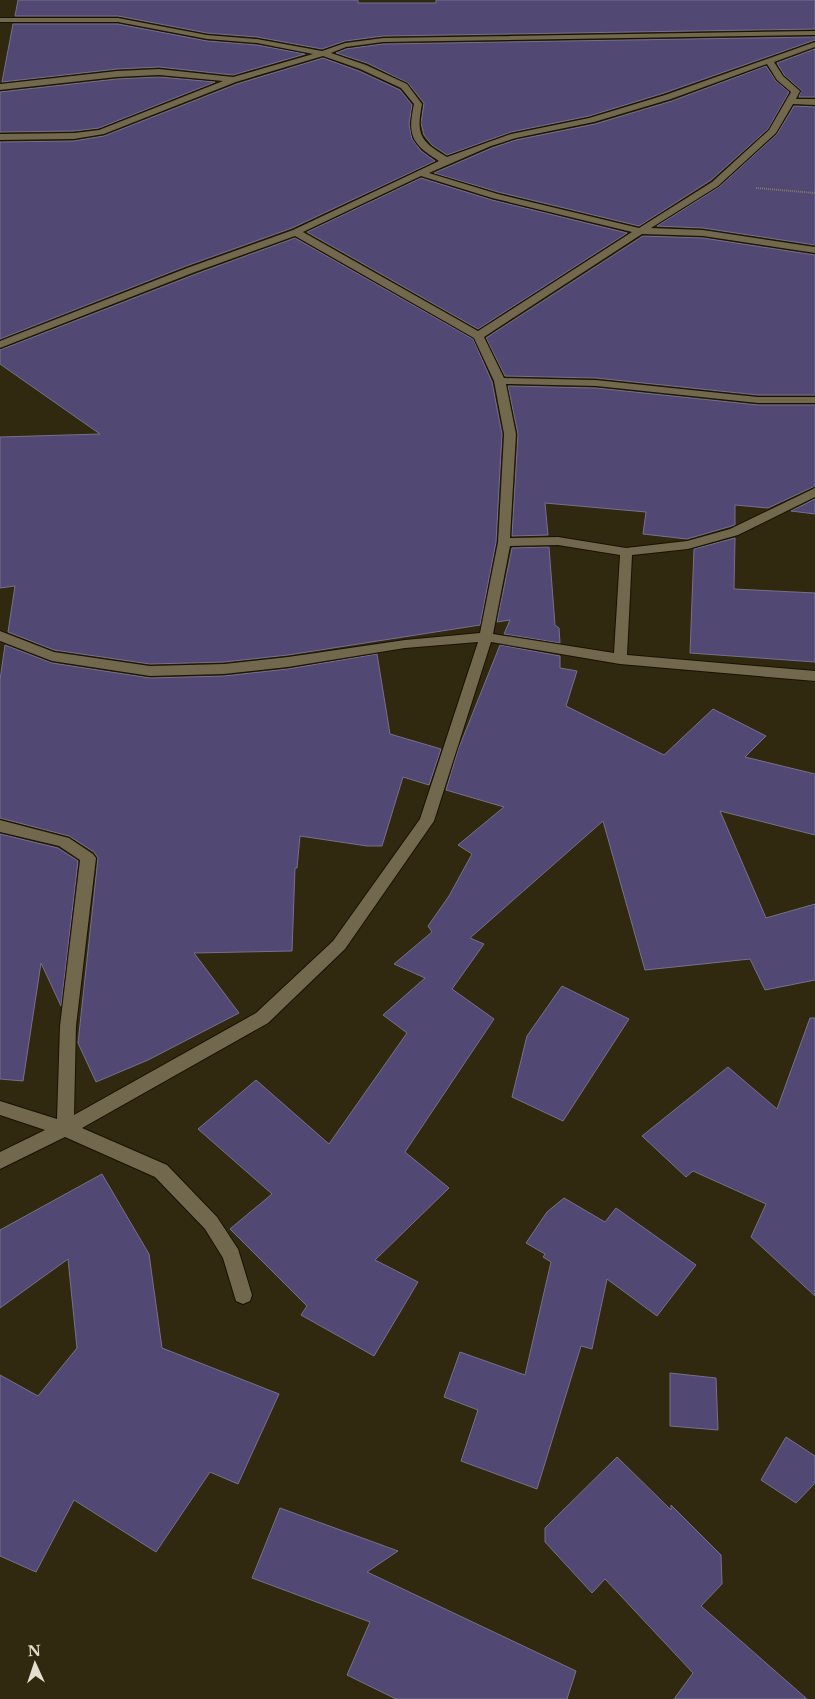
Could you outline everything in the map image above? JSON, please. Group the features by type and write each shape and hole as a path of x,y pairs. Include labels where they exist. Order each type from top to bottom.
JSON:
{"street":[{"path":"0,20 118,20 207,37 257,41 322,53 363,66 404,86 418,104 413,121 414,133 424,147 446,161"},
{"path":"0,137 74,136 101,132 233,80 344,45 383,40 815,33"},
{"path":"0,346 182,274 296,232 446,161 514,136 592,120 668,97 815,44"},
{"path":"478,336 715,184 773,131 796,91 780,78 769,60"},
{"path":"0,87 151,72 233,80"},
{"path":"791,101 815,102"},
{"path":"421,173 495,196 640,231 703,234 815,250"},
{"path":"0,1161 65,1129 262,1018 339,945 427,821 486,637 504,542 510,434 500,381 478,336 296,232"},
{"path":"500,381 596,382 758,400 815,400"},
{"path":"504,542 558,541 626,552 688,545 734,532 815,492"},
{"path":"620,659 626,552"},
{"path":"1,638 52,656 150,671 224,669 405,644 486,637 620,659 815,676"},
{"path":"0,826 64,842 88,858 68,1026 65,1129"},
{"path":"0,1108 65,1129 161,1171 211,1223 231,1256 243,1295"}],"path":[{"path":"715,184 815,193"}],"building":[{"path":"18,0 358,0 358,3 436,3 436,0 815,0 815,29 383,36 345,41 322,49 257,37 207,33 118,16 15,16"},
{"path":"13,24 118,24 207,41 257,45 305,54 233,75 159,67 117,69 2,82"},
{"path":"815,37 815,40 664,93 589,116 511,132 447,155 432,145 424,135 421,123 424,103 408,83 367,63 336,53 346,49 383,44"},
{"path":"815,49 815,97 799,97 801,90 784,75 777,63"},
{"path":"323,58 359,71 400,90 412,105 409,124 412,139 421,151 435,161 292,228 186,266 0,339 0,142 74,141 104,136 237,84"},
{"path":"766,66 776,81 789,92 768,129 711,180 639,226 498,192 434,173 492,148 516,140 595,124 672,101"},
{"path":"159,77 215,82 99,128 74,131 0,132 0,92 117,79"},
{"path":"794,106 815,107 815,245 703,228 657,226 719,187 777,134"},
{"path":"421,178 492,200 627,233 478,329 307,232"},
{"path":"643,236 703,238 815,255 815,395 758,395 596,378 505,376 486,338"},
{"path":"295,238 473,339 492,382 502,434 496,542 480,625 288,655 224,662 150,664 54,650 8,632 15,586 0,588 0,437 100,434 0,364 0,350"},
{"path":"508,386 596,388 758,405 815,405 815,486 768,508 735,505 735,525 687,539 643,534 646,512 545,503 548,535 512,536 518,434"},
{"path":"815,499 815,514 791,511"},
{"path":"735,538 734,589 815,593 815,662 690,653 694,549"},
{"path":"549,547 555,625 559,628 560,643 504,634 510,620 497,622 512,548"},
{"path":"5,645 52,663 150,678 224,676 288,669 377,654 390,734 441,749 429,785 403,777 382,846 367,846 300,836 297,868 295,868 292,951 194,953 239,1013 148,1060 96,1082 78,1043 98,858 94,852 69,836 0,818 0,680"},
{"path":"500,645 560,656 560,668 577,671 566,706 664,755 713,709 766,736 745,757 815,774 815,835 720,811 766,918 815,904 815,980 765,990 750,959 645,970 603,821 470,938 484,944 452,989 494,1019 405,1152 449,1188 375,1260 418,1282 374,1356 301,1315 307,1306 230,1229 272,1194 198,1129 256,1080 329,1144 407,1033 383,1015 425,978 394,964 432,932 428,926 449,896 472,854 458,845 504,807 446,790 458,750"},
{"path":"0,834 58,848 78,861 61,1006 41,963 23,1081 0,1079"},
{"path":"562,986 629,1019 563,1121 512,1097 527,1036"},
{"path":"810,1018 815,1018 815,1296 751,1237 766,1204 693,1171 686,1177 642,1136 728,1067 777,1109"},
{"path":"102,1174 149,1254 162,1348 279,1394 238,1484 210,1472 156,1552 74,1500 36,1572 0,1556 0,1375 38,1396 77,1348 68,1259 0,1308 0,1230"},
{"path":"564,1198 605,1222 616,1208 696,1265 657,1316 607,1279 592,1349 581,1346 537,1489 461,1461 478,1410 444,1397 460,1352 525,1375 551,1262 543,1257 545,1254 526,1243 547,1212"},
{"path":"670,1373 716,1378 718,1430 670,1426"},
{"path":"786,1437 815,1456 815,1483 796,1503 761,1480"},
{"path":"617,1457 671,1510 671,1505 721,1555 722,1584 701,1606 807,1699 674,1699 693,1673 605,1579 592,1593 545,1542 545,1528"},
{"path":"280,1508 398,1551 367,1572 576,1671 567,1699 396,1699 347,1675 370,1622 252,1578"}]}
